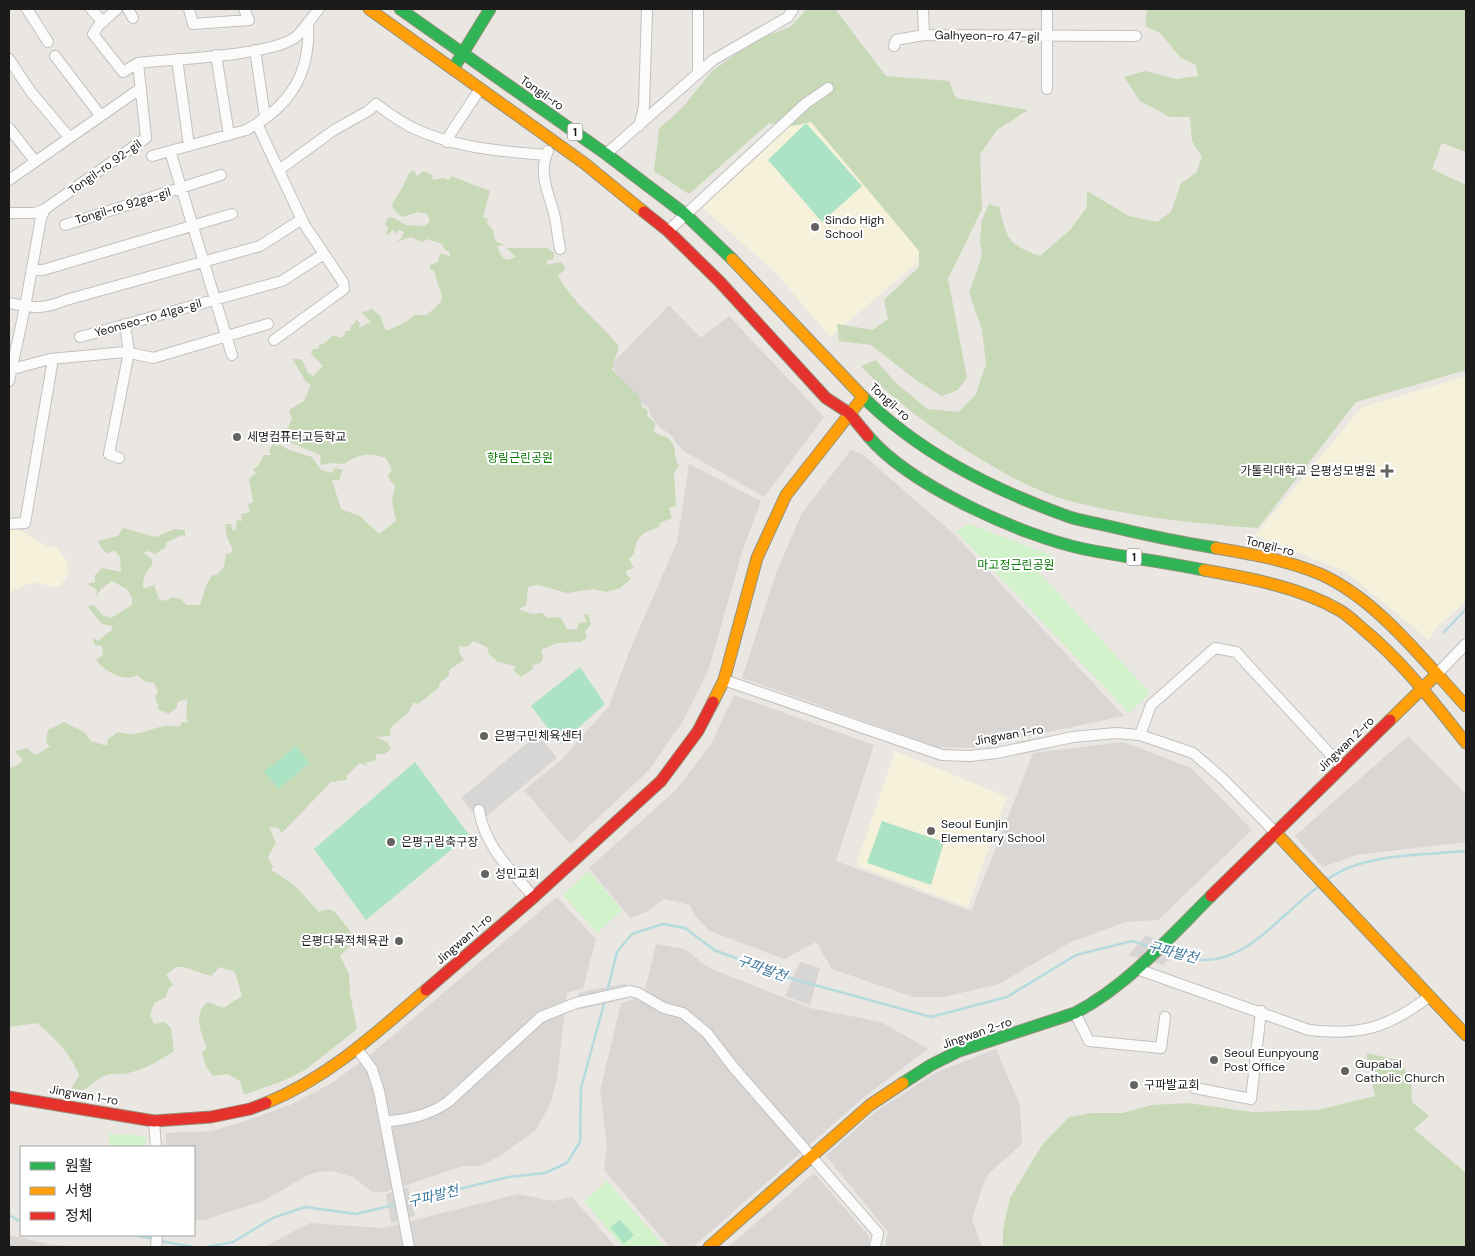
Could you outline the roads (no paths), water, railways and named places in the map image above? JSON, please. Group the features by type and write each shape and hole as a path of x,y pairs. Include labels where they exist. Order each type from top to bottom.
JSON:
{"main road":[{"name":"1","path":"369,9 584,164 668,231 719,281 826,398 849,413 873,442 901,466 935,489 1032,534 1084,549 1143,558 1253,580 1318,600 1341,611 1382,644 1423,689 1466,743"},
{"name":"Tongil-ro","path":"400,9 606,154 685,214 758,285 863,397 889,422 922,447 994,486 1038,505 1093,524 1261,556 1320,574 1359,597 1396,631 1466,706"},
{"path":"452,69 490,9"},
{"name":"Jingwan 1-ro","path":"9,1097 154,1121 212,1117 250,1109 298,1088 321,1075 357,1049 534,897 661,781 698,731 724,680 757,558 786,495 863,397"},
{"name":"Jingwan 2-ro","path":"709,1247 870,1105 931,1065 959,1051 1075,1013 1090,1005 1137,969 1170,939 1275,832 1436,676"},
{"path":"1275,832 1466,1035"}],"street":[{"path":"27,9 48,42"},
{"path":"91,9 103,22"},
{"path":"117,9 93,34 122,72 138,63 254,50 284,43 296,37 319,9"},
{"path":"128,9 133,18"},
{"path":"189,9 193,24 249,20 244,9"},
{"path":"639,126 644,107 647,9"},
{"path":"698,9 698,74"},
{"path":"606,154 713,60 788,17 793,9"},
{"name":"Galhyeon-ro 47-gil","path":"923,9 924,35 1136,36"},
{"name":"Galhyeon-ro 47-gil","path":"1047,9 1048,89"},
{"path":"152,156 257,124 285,100 304,72 309,44 308,22"},
{"path":"894,46 896,40 924,35"},
{"path":"254,50 265,117"},
{"path":"216,55 229,134"},
{"path":"55,56 100,115"},
{"path":"9,59 30,92 68,137"},
{"path":"177,59 189,146"},
{"name":"Tongil-ro 92-gil","path":"46,209 146,138 138,63"},
{"path":"9,180 68,137 141,88"},
{"path":"668,231 805,104 828,88"},
{"path":"447,142 480,89"},
{"path":"279,170 334,130 368,111 376,104 409,126 447,142 491,150 546,155"},
{"path":"257,124 302,219 343,282 344,289 274,340"},
{"path":"9,128 35,161"},
{"path":"552,142 543,162 544,179 556,220 560,249"},
{"name":"Tongil-ro 92ga-gil","path":"170,151 232,355"},
{"path":"181,188 222,175"},
{"name":"Tongil-ro 92ga-gil","path":"65,225 181,188"},
{"path":"9,212 36,214 46,209"},
{"path":"9,381 26,307 41,218 46,209"},
{"path":"32,270 43,270 232,214"},
{"path":"9,303 35,309 47,308 203,261 260,246 302,219"},
{"path":"215,298 277,282 324,254"},
{"name":"Yeonseo-ro 41ga-gil","path":"80,337 215,298"},
{"path":"119,458 109,454 129,352 125,324"},
{"name":"Yeonseo-ro 41ga-gil","path":"10,370 50,359 129,352 153,358 268,324"},
{"path":"9,524 24,524 52,365 50,359"},
{"path":"1436,676 1466,644"},
{"path":"1140,735 1152,705 1215,648 1236,652 1342,767"},
{"name":"Jingwan 1-ro","path":"724,680 942,755 970,756 997,753 1073,737 1116,733 1140,735 1193,753 1222,778 1275,832"},
{"path":"479,810 481,820 495,852 534,897"},
{"path":"1137,969 1261,1011 1309,1030 1361,1032 1387,1023 1430,996"},
{"path":"385,1122 418,1118 436,1110 448,1102 541,1018 576,1003 630,991 638,993 664,1008 683,1014 707,1034 734,1068 878,1233 875,1247"},
{"path":"1195,1088 1251,1099 1261,1011"},
{"path":"1075,1013 1090,1041 1161,1048 1165,1017"},
{"path":"357,1049 372,1069 385,1122 395,1185 409,1247"},
{"path":"154,1121 156,1146"}],"waterway":[{"path":"1444,632 1466,609"},
{"name":"구파발천","path":"1328,879 1343,870 1376,860 1466,851"},
{"name":"구파발천","path":"1165,951 1202,960 1219,959 1234,953 1250,945 1318,887"},
{"name":"구파발천","path":"607,992 617,952 632,934 663,924 685,928 714,950 793,979 931,1017 1007,997 1076,955 1132,941 1152,947"},
{"name":"구파발천","path":"403,1203 508,1177 545,1173 567,1163 580,1142 581,1088 605,1000"},
{"name":"구파발천","path":"207,1247 233,1242 273,1218 305,1207 356,1214 398,1204"},
{"name":"구파발천","path":"9,1215 20,1221"},
{"name":"구파발천","path":"138,1236 155,1239"},
{"name":"구파발천","path":"160,1241 193,1247"}],"place":[{"name":"Sindo High School","path":"815,227"},
{"name":"세명컴퓨터고등학교","path":"237,437"},
{"name":"가톨릭대학교 은평성모병원","path":"1387,471"},
{"name":"은평구민체육센터","path":"484,736"},
{"name":"Seoul Eunjin Elementary School","path":"931,831"},
{"name":"은평구립축구장","path":"391,842"},
{"name":"성민교회","path":"485,874"},
{"name":"은평다목적체육관","path":"399,941"},
{"name":"Seoul Eunpyoung Post Office","path":"1214,1060"},
{"name":"Gupabal Catholic Church","path":"1345,1071"},
{"name":"구파발교회","path":"1134,1085"}],"park label":[{"name":"향림근린공원","path":"520,458"},
{"name":"마고정근린공원","path":"1016,565"}]}
